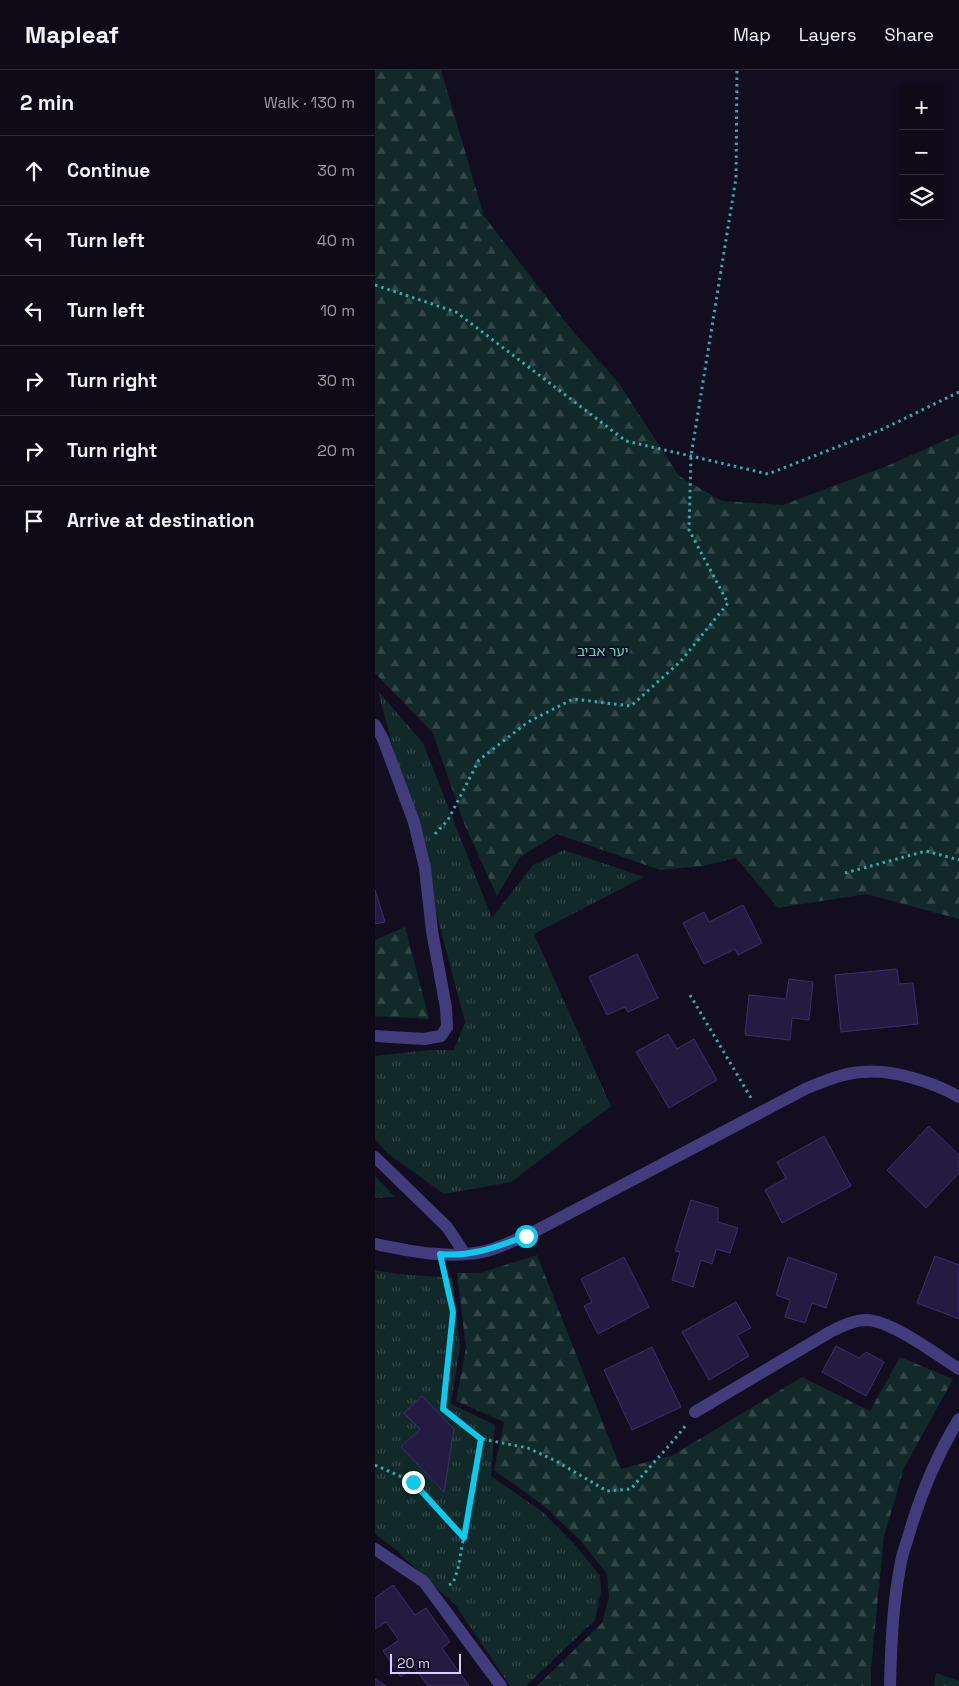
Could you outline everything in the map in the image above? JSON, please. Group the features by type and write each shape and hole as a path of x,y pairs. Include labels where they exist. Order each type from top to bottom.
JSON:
{"street":[{"path":"375,725 383,739 410,813 425,868 432,931 446,1008 447,1028 441,1036 424,1039 375,1036"},
{"path":"375,1244 415,1252 456,1256 484,1252 526,1236 807,1088 835,1077 863,1071 900,1074 943,1087 959,1097"},
{"path":"375,1157 447,1226 465,1254"},
{"path":"695,1412 830,1332 848,1323 866,1320 880,1322 899,1331 959,1369"},
{"path":"890,1686 893,1625 903,1556 929,1474 944,1443 959,1419"},
{"path":"375,1549 424,1582 501,1686"}],"path":[{"path":"419,844 437,832 448,820 479,760 527,722 573,699 631,706 681,661 728,603 689,530 691,456 736,178 737,70"},
{"path":"375,286 456,312 626,441 768,474 883,429 959,392"},
{"path":"845,873 926,851 959,860"},
{"path":"691,995 759,1113"},
{"path":"440,1254 453,1312 443,1409 481,1439 528,1448 607,1491 631,1488 666,1451 695,1412"},
{"path":"435,1596 453,1583 459,1568 481,1439"},
{"path":"375,1465 413,1482 464,1538"}],"green space":[{"name":"יער אביב","path":"375,70 441,70 484,216 571,329 618,382 679,476 722,501 783,505 887,466 959,434 959,919 866,894 778,908 736,858 702,866 660,870 557,834 520,857 497,896 463,821 433,733 375,673"},
{"path":"378,691 423,743 492,918 533,865 564,850 644,877 534,934 611,1106 511,1182 444,1194 387,1153 375,1139 375,1056 430,1050 454,1050 465,1022"},
{"path":"405,927 429,1019 375,1016 375,940"},
{"path":"375,1176 395,1197 375,1198"},
{"path":"537,1255 621,1469 673,1455 802,1377 870,1411 900,1357 953,1379 904,1468 884,1536 871,1668 871,1686 537,1686 602,1623 609,1597 607,1574 580,1540 544,1506 494,1470 504,1422 456,1401 466,1347 457,1273 480,1273"},
{"path":"375,1270 398,1274 452,1278 460,1347 451,1404 495,1425 491,1476 544,1513 577,1547 600,1576 601,1591 595,1620 526,1686 510,1686 456,1606 395,1549 375,1534"},
{"path":"936,1673 959,1681 959,1686 934,1686"}],"building":[{"path":"375,890 385,922 375,924"},
{"path":"743,905 762,943 738,955 735,949 704,964 683,923 704,912 709,922"},
{"path":"637,954 658,998 628,1012 625,1007 607,1015 589,977"},
{"path":"897,969 899,984 913,983 918,1024 841,1032 835,975"},
{"path":"789,979 813,982 809,1020 792,1018 790,1040 745,1035 749,995 786,999"},
{"path":"668,1034 677,1049 694,1039 717,1080 669,1108 636,1052"},
{"path":"929,1126 959,1155 959,1173 926,1208 887,1170"},
{"path":"824,1136 851,1186 782,1223 765,1190 786,1178 777,1162"},
{"path":"691,1200 718,1208 718,1222 738,1228 730,1253 716,1249 712,1264 701,1260 693,1287 672,1280 680,1252 675,1251"},
{"path":"935,1256 959,1265 959,1319 917,1303"},
{"path":"624,1257 649,1307 598,1334 584,1306 592,1302 581,1279"},
{"path":"788,1257 837,1274 826,1308 812,1303 805,1323 785,1317 790,1300 776,1295"},
{"path":"736,1302 751,1328 737,1335 749,1356 709,1380 682,1332"},
{"path":"836,1346 859,1358 866,1352 884,1362 866,1396 822,1372"},
{"path":"652,1347 681,1407 632,1430 604,1370"},
{"path":"422,1396 454,1429 444,1492 401,1447 420,1429 404,1413"},
{"path":"393,1585 415,1615 426,1608 450,1642 442,1648 469,1686 428,1686 414,1667 401,1677 383,1651 399,1640 386,1622 375,1629 375,1598"},
{"path":"375,1679 386,1686 375,1686"}],"route":[{"path":"413,1482 464,1538 481,1439 443,1409 453,1312 440,1254 456,1256 484,1252 526,1236"}]}
